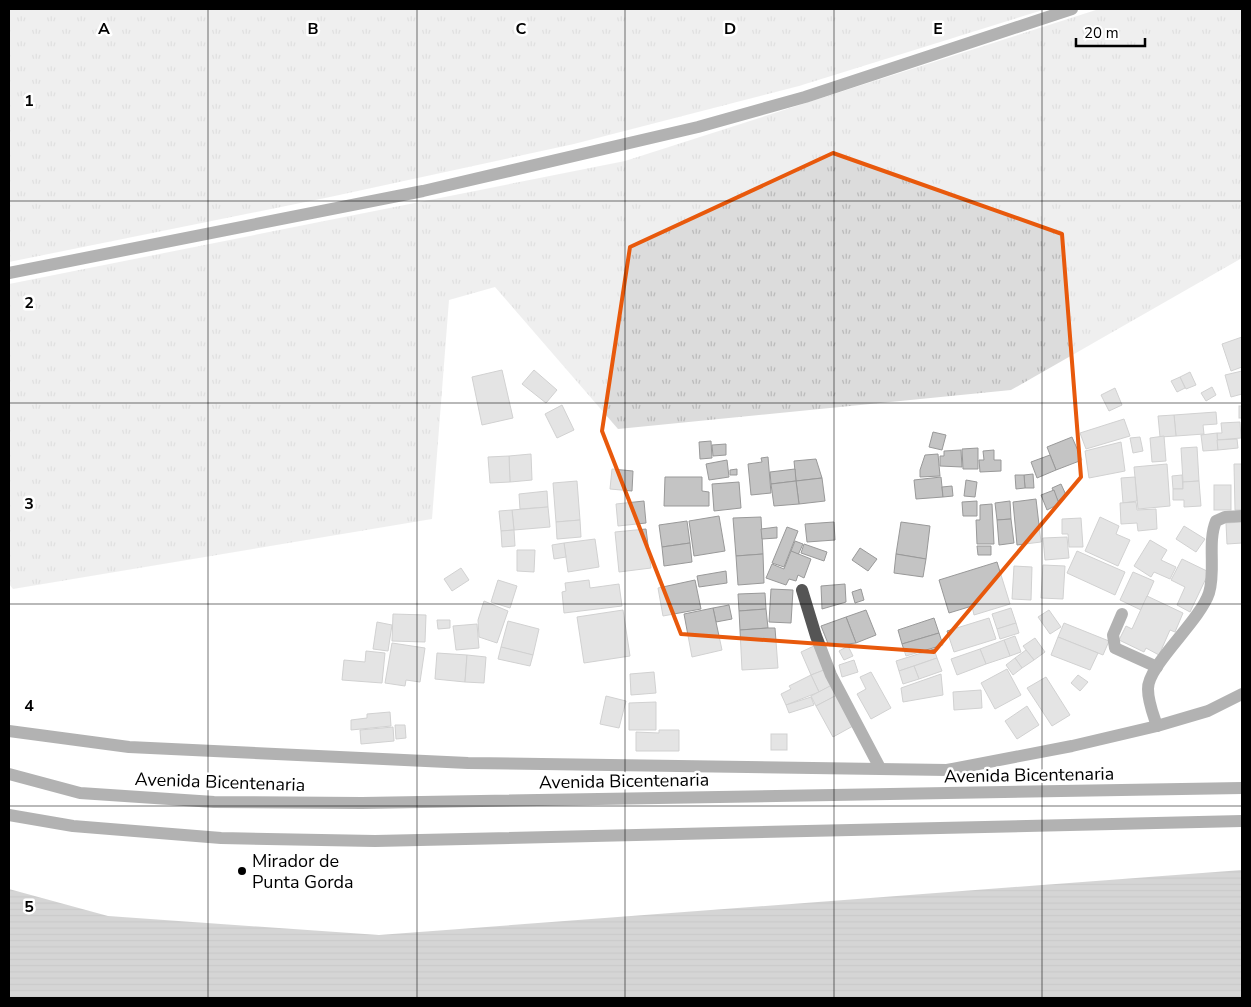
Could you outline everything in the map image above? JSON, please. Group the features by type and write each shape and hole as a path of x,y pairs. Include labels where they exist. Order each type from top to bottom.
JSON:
{"street":[{"path":"9,273 424,191 698,127 805,97 1072,9"},
{"path":"1157,726 1148,687 1157,667 1202,609 1209,592 1214,557 1213,530 1216,521 1225,517 1242,516"},
{"path":"802,590 831,675 880,768"},
{"path":"1122,614 1114,635 1115,648 1157,667"},
{"path":"9,731 129,747 468,763 947,770 1072,746 1157,726 1208,711 1242,694"},
{"name":"Avenida Bicentenaria","path":"9,774 80,793 224,802 392,802 1242,788"},
{"path":"9,815 73,826 221,838 375,841 1242,821"}],"highlighted area":[{"path":"833,153 1062,234 1081,477 934,652 681,634 602,431 630,247"}],"green space":[{"path":"9,9 1046,9 799,86 574,144 330,197 9,262"},
{"path":"1099,9 1242,9 1242,258 1011,390 618,429 495,287 449,300 432,519 13,589 9,584 9,284 625,161"}],"shaded area":[{"path":"1242,870 1242,998 9,998 9,889 108,916 379,935"}],"building":[{"path":"1242,337 1242,367 1231,371 1222,344"},
{"path":"502,370 513,418 482,425 472,377"},
{"path":"534,370 557,390 546,403 522,384"},
{"path":"1242,371 1242,394 1231,397 1225,375"},
{"path":"1190,372 1196,385 1186,389 1180,377"},
{"path":"1180,377 1185,388 1177,392 1171,381"},
{"path":"1212,387 1216,395 1206,401 1201,393"},
{"path":"1115,388 1122,405 1109,411 1101,395"},
{"path":"562,405 574,430 557,438 545,414"},
{"path":"1239,406 1242,406 1242,418 1239,418"},
{"path":"1216,412 1217,424 1203,425 1204,434 1176,436 1174,415"},
{"path":"1174,415 1176,436 1160,437 1158,416"},
{"path":"1124,419 1130,436 1086,449 1080,433"},
{"path":"1240,422 1241,438 1217,440 1217,433 1222,433 1221,423"},
{"path":"933,432 946,435 942,450 929,447"},
{"path":"1217,433 1218,450 1203,451 1201,435"},
{"path":"1164,436 1166,461 1152,462 1150,438"},
{"path":"1072,437 1082,460 1056,470 1047,447"},
{"path":"1140,437 1143,451 1133,453 1130,438"},
{"path":"1237,439 1238,448 1218,450 1217,440"},
{"path":"711,441 712,458 700,459 699,442"},
{"path":"1121,442 1125,471 1089,478 1085,451"},
{"path":"726,444 726,455 713,456 712,445"},
{"path":"1197,447 1199,481 1183,482 1181,448"},
{"path":"978,448 978,469 963,469 962,449"},
{"path":"961,450 962,467 940,466 940,456 944,456 944,451"},
{"path":"994,450 994,460 1001,460 1001,471 980,472 979,460 984,460 983,451"},
{"path":"531,454 532,480 510,482 509,456"},
{"path":"938,454 940,476 920,477 920,470 925,455"},
{"path":"1050,455 1056,470 1037,478 1031,462"},
{"path":"509,456 510,482 490,483 488,457"},
{"path":"768,457 771,493 751,495 748,464 762,462 761,458"},
{"path":"816,459 822,478 796,481 794,461"},
{"path":"727,460 729,477 709,480 706,464"},
{"path":"1167,464 1170,506 1138,509 1134,467"},
{"path":"1234,464 1242,464 1242,510 1235,510"},
{"path":"612,469 633,471 632,491 610,489"},
{"path":"737,469 737,475 730,475 730,470"},
{"path":"795,469 796,481 771,484 770,472"},
{"path":"1033,474 1034,488 1025,488 1024,475"},
{"path":"1015,475 1024,475 1025,488 1016,489"},
{"path":"1182,475 1183,489 1173,489 1172,476"},
{"path":"665,477 702,477 702,491 709,492 709,506 664,506"},
{"path":"941,477 943,497 916,499 914,480"},
{"path":"1135,477 1137,501 1123,503 1121,478"},
{"path":"822,478 825,501 799,504 796,481"},
{"path":"966,480 977,482 975,497 964,496"},
{"path":"577,481 580,520 556,522 553,483"},
{"path":"796,481 799,504 774,506 771,484"},
{"path":"1199,481 1201,506 1184,507 1184,500 1173,500 1173,489 1183,489 1183,482"},
{"path":"739,482 741,508 714,511 712,484"},
{"path":"1061,484 1066,495 1058,501 1052,488"},
{"path":"1214,485 1231,485 1231,510 1214,510"},
{"path":"952,486 953,496 943,497 942,487"},
{"path":"1054,490 1059,504 1047,510 1041,495"},
{"path":"547,491 548,507 520,509 519,494"},
{"path":"1036,499 1041,542 1017,545 1013,502"},
{"path":"644,501 646,523 618,526 616,504"},
{"path":"977,501 977,516 963,516 962,502"},
{"path":"1010,501 1011,519 997,520 995,503"},
{"path":"1136,502 1137,510 1156,509 1157,529 1138,531 1137,523 1121,524 1120,503"},
{"path":"992,504 994,544 977,544 976,520 980,520 980,505"},
{"path":"548,507 550,527 514,530 512,510"},
{"path":"512,510 514,530 501,531 499,511"},
{"path":"719,516 725,551 694,556 689,521"},
{"path":"761,517 763,554 736,556 733,518"},
{"path":"1100,517 1119,526 1116,534 1130,540 1118,566 1085,551"},
{"path":"1081,518 1083,547 1069,547 1068,534 1062,534 1062,519"},
{"path":"1011,519 1014,543 999,545 997,520"},
{"path":"580,520 581,537 557,539 556,522"},
{"path":"687,521 690,543 662,547 659,525"},
{"path":"834,522 835,540 807,542 805,524"},
{"path":"901,522 930,526 926,559 896,554"},
{"path":"1242,522 1242,543 1227,544 1226,523"},
{"path":"1184,526 1205,539 1196,552 1176,539"},
{"path":"777,527 777,538 762,539 761,529"},
{"path":"787,527 798,531 784,567 772,563"},
{"path":"646,529 651,568 619,572 615,532"},
{"path":"514,530 515,546 502,547 501,531"},
{"path":"1067,537 1069,558 1045,560 1043,538"},
{"path":"595,539 599,567 568,572 564,543"},
{"path":"1150,540 1167,550 1161,560 1176,567 1170,579 1154,572 1151,577 1134,566"},
{"path":"795,541 803,544 798,555 791,551"},
{"path":"564,543 566,557 554,559 552,545"},
{"path":"690,543 692,562 664,566 662,547"},
{"path":"804,544 827,552 824,561 801,553"},
{"path":"977,546 991,546 991,555 978,555"},
{"path":"860,548 877,559 868,571 852,560"},
{"path":"517,550 535,550 534,572 517,571"},
{"path":"791,551 811,559 804,578 798,575 796,581 789,579 786,585 766,578 772,564 784,569"},
{"path":"1077,551 1125,572 1115,595 1067,573"},
{"path":"763,554 764,583 738,585 736,556"},
{"path":"896,554 926,559 923,577 894,573"},
{"path":"1182,559 1209,572 1190,612 1177,605 1185,587 1171,580"},
{"path":"997,562 1010,604 974,615 972,606 949,613 939,580"},
{"path":"1043,565 1065,566 1063,599 1041,598"},
{"path":"1014,566 1032,567 1031,600 1012,599"},
{"path":"461,568 469,580 452,591 444,579"},
{"path":"726,571 727,583 699,587 697,576"},
{"path":"1133,572 1154,581 1141,610 1120,600"},
{"path":"498,580 517,586 510,608 491,602"},
{"path":"589,580 590,588 619,584 622,606 564,613 562,592 566,591 565,583"},
{"path":"695,580 701,609 663,616 658,588"},
{"path":"845,584 846,602 822,609 821,586"},
{"path":"771,589 793,590 791,623 769,622"},
{"path":"861,589 864,600 855,603 852,592"},
{"path":"765,593 766,609 739,611 738,594"},
{"path":"1147,596 1183,613 1175,632 1170,630 1159,655 1146,648 1144,652 1119,640 1126,626 1132,629"},
{"path":"484,601 508,611 497,643 479,637 478,620"},
{"path":"729,605 732,619 716,622 713,608"},
{"path":"713,608 722,650 692,657 684,614"},
{"path":"1011,608 1016,623 997,629 992,614"},
{"path":"766,609 768,628 740,630 739,611"},
{"path":"623,610 630,656 584,663 577,617"},
{"path":"866,610 876,635 856,643 846,617"},
{"path":"1049,610 1061,627 1050,634 1038,617"},
{"path":"393,614 426,615 425,642 392,641"},
{"path":"846,617 856,643 829,646 821,626"},
{"path":"934,618 939,633 902,644 898,630"},
{"path":"989,618 996,639 954,652 947,631"},
{"path":"437,620 450,620 450,628 438,629"},
{"path":"508,621 539,629 533,655 501,647"},
{"path":"377,622 392,625 388,651 373,649"},
{"path":"1016,623 1019,633 1000,639 997,629"},
{"path":"1064,623 1109,641 1103,655 1058,637"},
{"path":"477,624 479,648 456,650 453,626"},
{"path":"775,628 778,668 742,670 740,630"},
{"path":"939,633 943,645 906,656 902,644"},
{"path":"1015,636 1021,652 1010,656 1004,640"},
{"path":"1058,637 1098,653 1090,670 1051,655"},
{"path":"1035,638 1045,652 1034,660 1023,646"},
{"path":"1004,640 1010,656 986,664 980,649"},
{"path":"392,643 425,648 420,682 406,680 405,686 385,683"},
{"path":"814,646 824,670 811,675 801,652"},
{"path":"848,646 853,656 844,660 839,651"},
{"path":"501,647 533,655 530,666 498,659"},
{"path":"934,649 937,658 899,671 896,661"},
{"path":"980,649 986,664 957,675 951,659"},
{"path":"1026,650 1034,660 1022,668 1015,658"},
{"path":"366,651 385,653 382,683 342,680 344,660 365,662"},
{"path":"437,653 467,655 465,682 435,679"},
{"path":"467,655 486,657 484,683 465,682"},
{"path":"937,658 942,671 919,679 914,666"},
{"path":"1015,658 1022,668 1013,675 1006,665"},
{"path":"854,660 858,672 842,677 839,665"},
{"path":"914,666 919,679 903,684 899,671"},
{"path":"1007,669 1021,695 995,709 981,683"},
{"path":"824,670 832,685 819,692 811,675"},
{"path":"654,672 656,693 631,695 630,674"},
{"path":"871,672 891,708 871,719 857,694 866,689 860,677"},
{"path":"941,674 943,695 903,702 901,688"},
{"path":"811,675 819,692 786,705 781,694 791,689 789,686"},
{"path":"1078,675 1088,682 1080,691 1071,683"},
{"path":"1046,677 1070,715 1052,726 1027,688"},
{"path":"832,685 837,695 816,706 811,696"},
{"path":"981,690 982,708 954,710 953,692"},
{"path":"837,695 853,726 833,737 816,706"},
{"path":"606,696 626,701 619,728 600,724"},
{"path":"811,697 814,705 789,713 786,705"},
{"path":"656,702 656,730 629,730 629,703"},
{"path":"1027,706 1039,725 1017,739 1005,721"},
{"path":"390,712 391,726 351,730 351,720 367,718 367,714"},
{"path":"395,725 405,725 406,738 396,739"},
{"path":"393,727 394,741 361,744 360,730"},
{"path":"659,730 679,730 679,751 636,751 636,732 659,733"},
{"path":"771,734 787,734 787,750 771,750"}],"place":[{"name":"Mirador de Punta Gorda","path":"242,871"}]}
